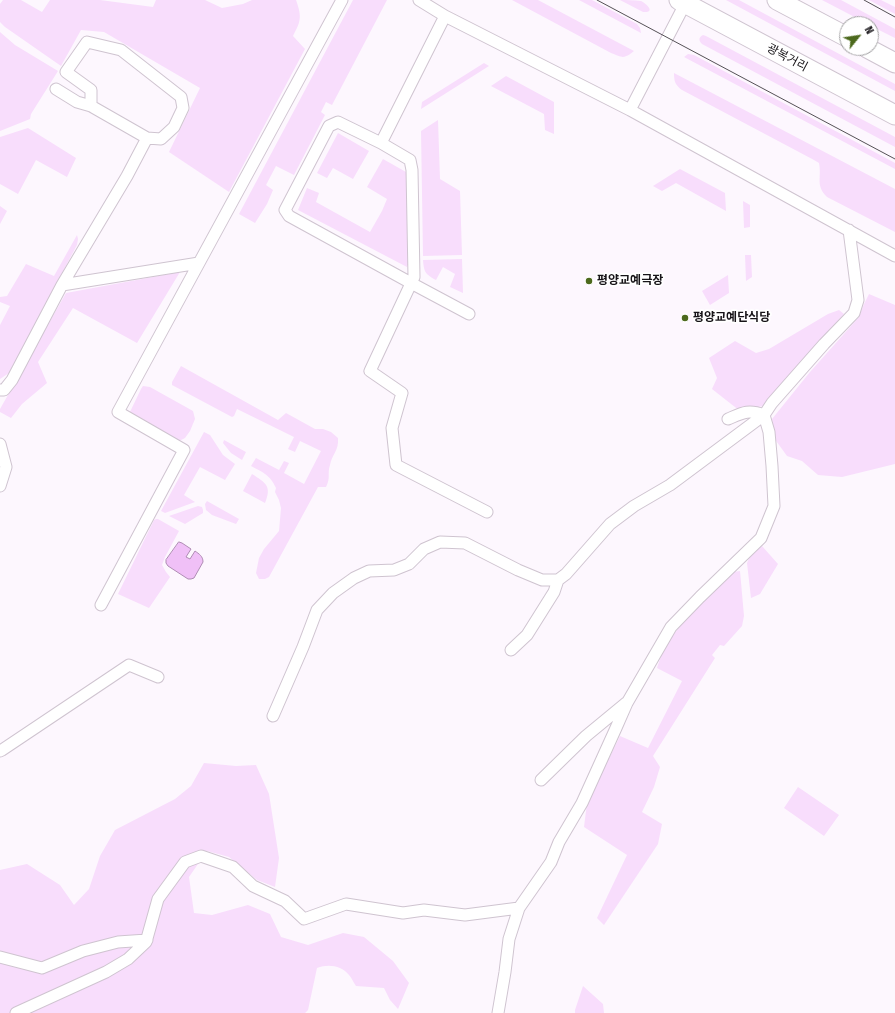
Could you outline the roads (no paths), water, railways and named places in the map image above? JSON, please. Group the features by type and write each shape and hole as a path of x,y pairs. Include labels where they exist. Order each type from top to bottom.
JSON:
{"highway":[{"path":"777,0 839,33"},
{"name":"광복거리","path":"684,1 895,115"},
{"path":"879,54 895,63"}],"street":[{"path":"101,605 184,450 118,412 342,0"},
{"path":"418,0 446,16 630,110 895,256"},
{"path":"630,110 684,1"},
{"path":"381,143 446,16"},
{"path":"56,89 77,102 90,106 147,138 161,139 174,128 183,108 181,97 121,50 87,42 66,72 91,90 90,106"},
{"path":"469,314 411,283 289,216 285,210 329,126 338,122 381,143 410,160 412,170 414,277 411,283 370,370 402,393 392,428 396,465 487,512"},
{"path":"0,390 4,390 12,380 62,285 128,176 147,138"},
{"path":"511,650 527,635 554,592 558,580 566,574 610,524 634,506 670,485 764,415 772,403 824,344 854,313 858,300 849,230"},
{"path":"62,285 199,263"},
{"path":"728,419 743,413 755,412 764,415"},
{"path":"498,1013 509,939 519,908 551,862 559,842 582,803 626,703 671,627 761,538 774,506 769,432 764,415"},
{"path":"0,444 6,467 0,486"},
{"path":"273,716 303,647 317,610 333,593 354,578 369,572 394,570 409,564 424,549 440,542 465,543 518,570 542,580 558,580"},
{"path":"0,750 129,665 158,677"},
{"path":"541,780 586,736 626,703"},
{"path":"16,1013 106,972 128,959 147,940 158,899 185,862 201,856 233,867 253,886 285,901 304,919 346,904 403,914 424,910 465,914 519,908"},
{"path":"0,957 42,968 83,950 118,942 147,940"}],"tram line":[{"path":"597,0 895,159"},
{"path":"864,0 895,17"}],"place":[{"name":"평양교예극장","path":"589,281"},
{"name":"평양교예단식당","path":"685,318"}]}
